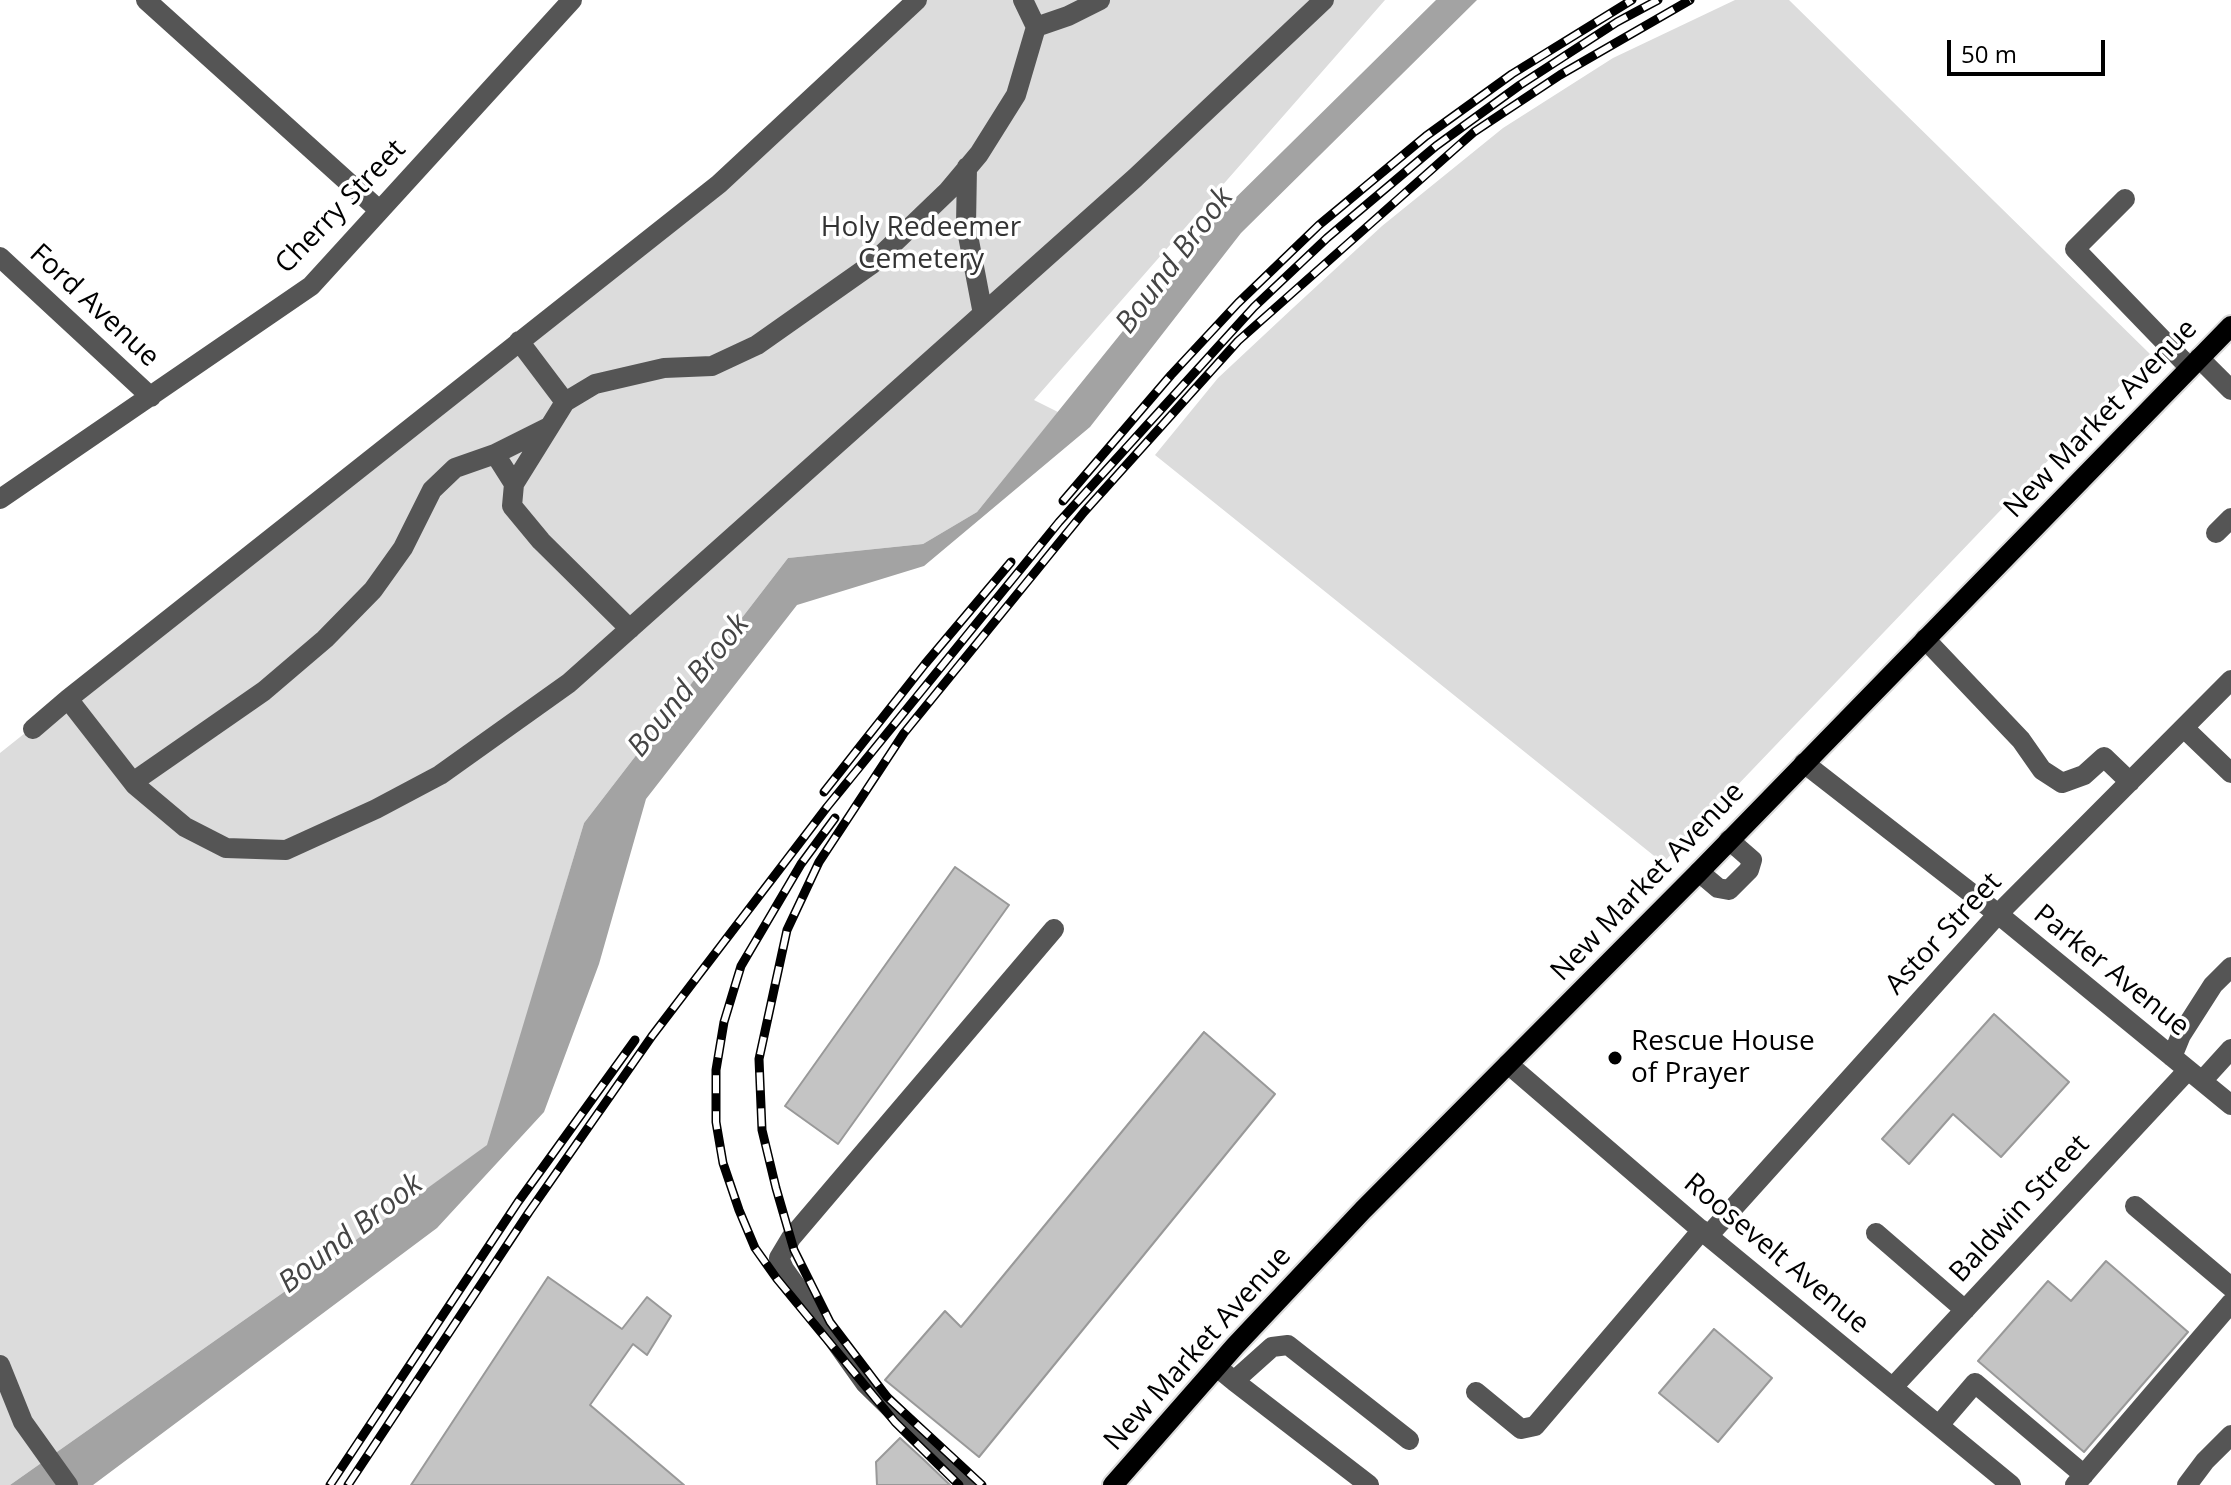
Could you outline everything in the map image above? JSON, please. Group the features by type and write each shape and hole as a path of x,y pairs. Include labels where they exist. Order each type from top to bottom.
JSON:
{"main road":[{"name":"New Market Avenue","path":"1113,1485 1217,1367 1363,1210 1699,872 2231,326"}],"street":[{"path":"146,0 379,210"},
{"name":"Cherry Street","path":"0,499 311,286 572,0"},
{"path":"33,729 719,184 917,0"},
{"path":"630,629 541,541 512,506 514,484 565,402 595,384 664,368 712,366 757,345 872,264 948,191 1016,95 1036,27 1023,0"},
{"path":"1036,27 1100,0"},
{"path":"68,699 133,782 185,827 226,848 286,850 376,809 440,775 569,683 1135,178 1324,0"},
{"path":"967,167 966,225 983,314"},
{"path":"2125,199 2075,249 2194,363 2231,390"},
{"name":"Ford Avenue","path":"0,257 151,397"},
{"path":"519,341 565,402"},
{"path":"133,782 264,691 325,639 373,590 403,548 432,490 455,468 495,454 551,426"},
{"path":"495,454 514,484"},
{"path":"1925,639 2021,740 2042,770 2062,783 2084,775 2104,757 2130,782"},
{"name":"Astor Street","path":"1476,1392 1521,1429 1535,1426 1705,1233 1998,914 2231,680"},
{"path":"2184,728 2231,773"},
{"name":"Parker Avenue","path":"1804,763 1998,914 2231,1105"},
{"path":"1699,872 1718,888 1729,890 1749,870 1752,860 1729,840"},
{"path":"969,1485 865,1383 779,1258 791,1238 1054,929"},
{"path":"2172,1057 2181,1035 2213,985 2231,967"},
{"name":"Baldwin Street","path":"1893,1387 2195,1076 2231,1049"},
{"name":"Roosevelt Avenue","path":"1508,1064 1705,1233 2011,1485"},
{"path":"2135,1206 2231,1287"},
{"path":"1876,1233 1965,1310"},
{"path":"1939,1425 1975,1383 2080,1480 2231,1303"},
{"path":"1234,1381 1272,1347 1288,1345 1409,1440"},
{"path":"0,1365 23,1422 68,1485"},
{"path":"1217,1367 1369,1485"},
{"path":"2187,1485 2231,1435"}],"green space":[{"name":"Holy Redeemer Cemetery","path":"904,0 1385,0 1034,400 1058,412 977,512 923,544 788,558 584,823 488,1145 10,1485 0,1485 0,753 718,181"},
{"path":"1735,0 1789,0 2150,354 1663,863 1155,455 1218,378 1382,226 1503,128 1613,58"}],"shaded area":[{"path":"1436,0 1477,0 1241,233 1090,427 924,566 797,605 646,799 599,964 544,1112 437,1228 93,1485 10,1485 487,1145 584,823 788,558 923,544 977,512 1210,223"}],"building":[{"path":"955,867 1009,905 838,1144 785,1106"},
{"path":"1994,1014 2069,1082 2001,1157 1953,1114 1909,1164 1882,1139"},
{"path":"1204,1032 1275,1094 979,1457 885,1380 945,1311 961,1327"},
{"path":"2106,1261 2188,1332 2084,1452 1978,1361 2048,1281 2071,1301"},
{"path":"548,1277 622,1329 647,1297 671,1316 647,1355 633,1344 590,1405 684,1485 411,1485"},
{"path":"1714,1329 1772,1378 1718,1442 1659,1393"},
{"path":"900,1438 950,1485 877,1485 876,1462"}],"railway":[{"path":"1063,501 1171,375 1238,303 1319,225 1426,136 1512,74 1632,0"},
{"path":"348,1485 529,1212 652,1036 827,807 1059,522 1254,307 1327,238 1436,146 1520,85 1617,22 1658,0"},
{"path":"982,1485 887,1397 830,1322 794,1250 776,1188 762,1130 759,1059 787,930 819,862 904,733 1084,512 1238,341 1474,132 1560,75 1690,0"},
{"path":"824,792 1011,562"},
{"path":"835,818 801,864 741,966 724,1022 716,1070 716,1122 723,1163 755,1248 777,1279 895,1422 959,1485"},
{"path":"330,1485 518,1202 635,1040"}],"place":[{"name":"Rescue House of Prayer","path":"1615,1058"}],"water label":[{"name":"Bound Brook","path":"1175,261"},
{"name":"Bound Brook","path":"689,686"},
{"name":"Bound Brook","path":"351,1234"}]}
